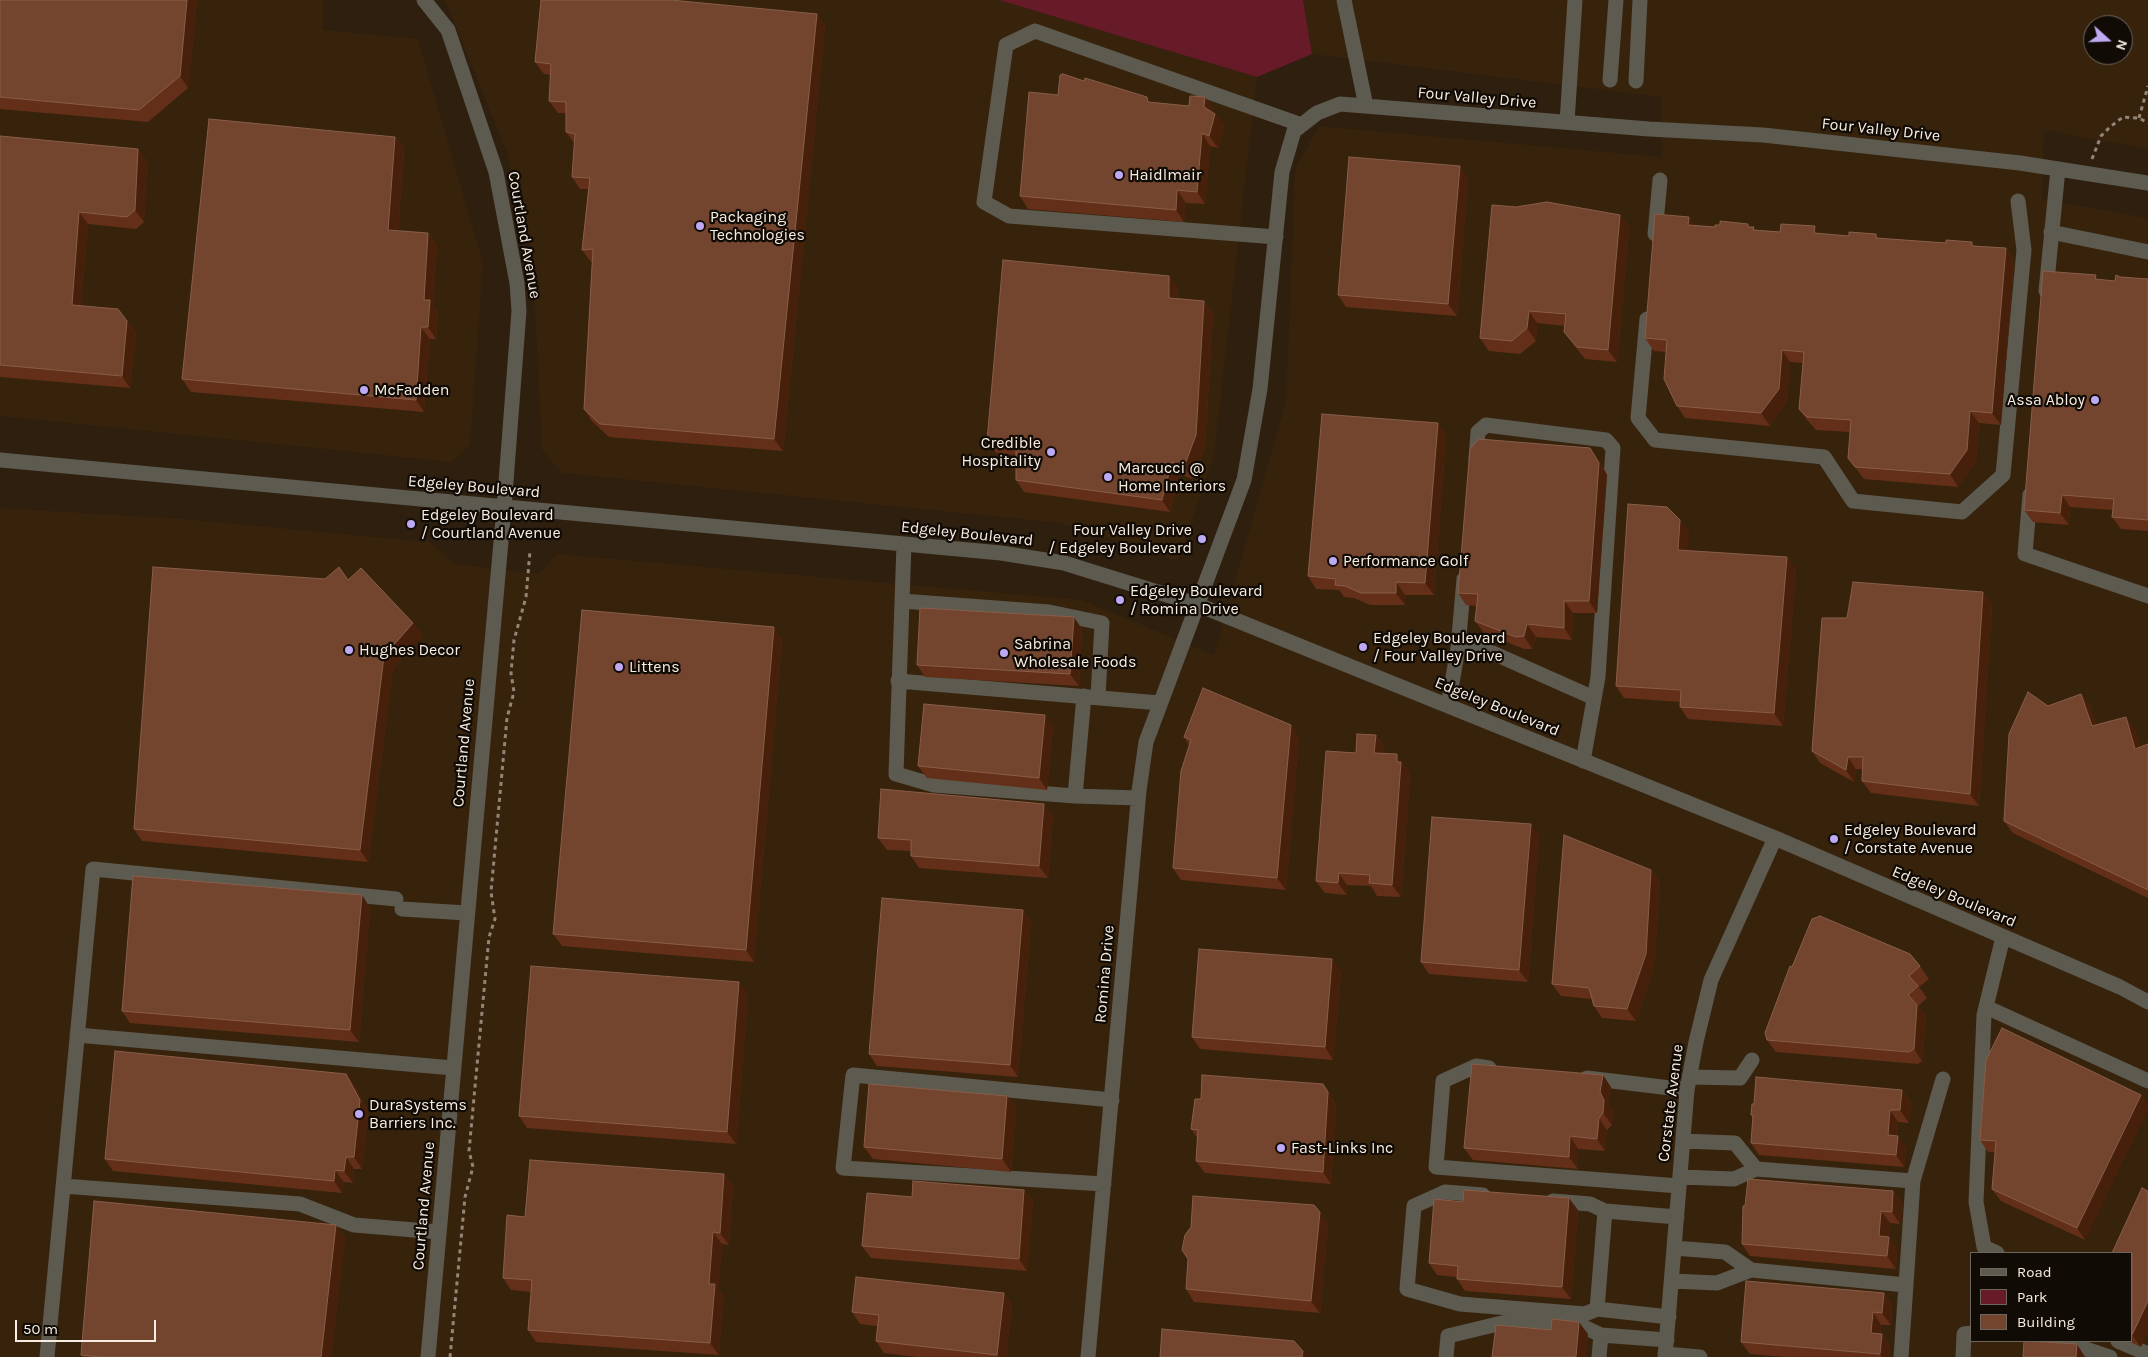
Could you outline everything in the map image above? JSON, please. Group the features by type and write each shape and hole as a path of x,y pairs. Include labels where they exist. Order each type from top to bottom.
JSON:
{"street":[{"name":"Courtland Avenue","path":"424,0 448,30 496,172 517,283 519,311 504,508 428,1357"},
{"path":"1344,0 1366,106"},
{"path":"1567,122 1575,0"},
{"path":"1610,80 1616,0"},
{"path":"1636,81 1640,0"},
{"path":"1276,237 1008,216 984,202 1006,45 1035,31 1302,125"},
{"name":"Four Valley Drive","path":"1196,604 1209,576 1244,480 1260,389 1282,172 1294,131 1317,113 1340,104 1763,135 2006,161 2148,183"},
{"path":"2045,310 2058,169"},
{"path":"1653,253 1660,180"},
{"path":"1649,301 1638,418 1655,440 1824,457 1852,501 1962,512 2003,475 2024,250 2018,201"},
{"path":"2051,232 2148,252"},
{"path":"1474,471 1478,432 1486,425 1606,440 1613,448 1598,677 1582,761"},
{"name":"Edgeley Boulevard","path":"0,460 103,468 504,508 1000,553 1064,563 1196,604 1775,838 2120,988 2148,1002"},
{"path":"2031,476 2025,554 2148,596"},
{"path":"904,544 896,774 934,785 1075,796 1138,798"},
{"path":"1448,706 1459,638 1465,569"},
{"path":"902,600 1049,612 1102,623 1075,796"},
{"name":"Romina Drive","path":"1088,1357 1138,798 1146,742 1196,604"},
{"path":"1459,638 1594,698"},
{"path":"898,681 1160,703"},
{"name":"Corstate Avenue","path":"1666,1350 1688,1083 1711,980 1775,838"},
{"path":"47,1357 93,869 467,913"},
{"path":"1996,1252 1984,1247 1976,1202 1986,1007 2003,937"},
{"path":"1986,1007 2148,1081"},
{"path":"77,1036 454,1068"},
{"path":"1570,1076 1688,1083 1740,1078 1752,1060"},
{"path":"1504,1069 1476,1066 1443,1081 1436,1167 1680,1181 1734,1179 1756,1169 1913,1180"},
{"path":"1104,1184 844,1168 853,1075 1112,1100"},
{"path":"1902,1357 1913,1180 1943,1079"},
{"path":"1683,1141 1735,1143 1756,1169"},
{"path":"63,1186 300,1204 354,1225 439,1232"},
{"path":"1493,1196 1445,1192 1414,1206 1407,1289 1460,1304 1585,1314 1597,1309 1669,1317"},
{"path":"1542,1200 1590,1204 1605,1211 1677,1217"},
{"path":"1597,1309 1605,1211"},
{"path":"1674,1248 1724,1252 1751,1270"},
{"path":"1672,1281 1717,1283 1751,1270 1906,1285"},
{"path":"1446,1357 1448,1336 1506,1322 1586,1328 1601,1335 1700,1357"},
{"path":"1963,1357 1964,1334 1970,1333"},
{"path":"1599,1357 1601,1335"},
{"path":"2065,1342 2110,1357"},
{"path":"2120,1342 2148,1354"}],"path":[{"path":"2139,118 2148,86"},
{"path":"2086,173 2101,136 2110,126 2123,117 2139,118 2148,123"},
{"path":"450,1357 465,1197 473,1167 469,1152 488,937 495,919 491,892 507,718 514,692 511,673 514,640 526,597 530,551"}],"shaded area":[{"path":"0,0 323,0 323,30 418,39 483,263 470,445 452,462 0,416"},
{"path":"445,0 999,0 1257,77 1214,456 1178,561 1061,523 562,473 542,450 532,253 507,153"},
{"path":"1303,0 2148,0 2148,149 2044,130 2042,199 2148,218 2148,1357 0,1357 0,508 183,519 429,542 455,564 539,574 557,554 1082,600 1214,655 1286,401 1295,169 1319,126 1662,157 1661,97 1312,54"}],"green space":[{"path":"999,0 1303,0 1312,54 1257,77"}],"building":[{"path":"0,0 187,0 180,76 139,110 0,97"},
{"name":"Packaging Technologies","path":"541,0 671,0 817,14 774,439 600,424 584,409 593,249 582,250 590,178 572,177 575,134 566,132 566,102 549,101 551,64 535,62"},
{"name":"Haidlmair","path":"1063,74 1084,81 1085,78 1147,97 1148,102 1189,106 1190,96 1205,97 1204,107 1215,114 1209,136 1202,133 1197,192 1177,190 1176,210 1020,196 1029,92 1058,95 1060,75"},
{"path":"209,119 395,137 388,230 428,233 424,300 430,300 428,327 421,327 416,400 182,379"},
{"path":"0,136 138,149 135,210 127,217 79,212 72,305 118,309 127,321 122,376 0,365"},
{"path":"1349,157 1460,166 1448,304 1338,295"},
{"path":"1547,202 1620,215 1608,350 1577,347 1564,332 1566,314 1529,311 1527,328 1512,341 1480,338 1492,205 1516,207"},
{"path":"1655,214 1689,217 1688,225 1715,227 1715,225 1720,225 1720,221 1748,224 1748,227 1754,227 1753,230 1780,232 1781,224 1815,226 1814,233 1849,236 1849,232 1876,234 1876,238 1946,243 1946,240 1972,242 1972,246 2006,248 1992,413 1970,411 1967,450 1950,474 1855,467 1848,458 1851,420 1807,417 1799,409 1804,352 1782,350 1779,389 1761,413 1677,406 1664,379 1667,340 1645,338"},
{"path":"1003,260 1169,276 1169,298 1204,301 1196,435 1184,467 1172,462 1162,500 1016,480 1016,444 987,441"},
{"name":"Assa Abloy","path":"2043,271 2096,275 2095,279 2115,281 2116,275 2148,279 2148,520 2112,517 2114,499 2062,495 2060,513 2024,510"},
{"path":"1322,414 1438,423 1425,583 1396,582 1396,593 1361,593 1345,586 1335,585 1336,579 1308,576"},
{"path":"1479,439 1590,448 1599,463 1589,601 1564,601 1564,628 1527,624 1524,636 1516,637 1475,621 1478,594 1458,593 1470,449"},
{"path":"1628,504 1667,507 1680,520 1678,550 1787,557 1774,713 1680,707 1681,690 1616,686"},
{"path":"153,567 325,579 339,567 348,580 361,568 413,623 384,656 360,850 134,829"},
{"path":"1853,582 1983,592 1970,794 1862,781 1863,757 1848,757 1846,770 1812,751 1822,618 1847,618"},
{"name":"Sabrina Wholesale Foods","path":"920,608 1074,617 1070,674 917,665"},
{"path":"582,610 774,627 746,950 553,934"},
{"path":"1203,688 1291,725 1277,878 1173,868 1181,771 1191,740 1184,737"},
{"path":"2028,692 2048,706 2081,694 2092,726 2126,717 2135,749 2148,744 2148,890 2004,821 2009,734"},
{"path":"924,704 1045,715 1039,778 918,766"},
{"path":"1357,734 1376,735 1374,753 1397,754 1397,762 1401,762 1392,885 1369,883 1370,875 1339,873 1338,883 1316,881 1326,751 1356,753"},
{"path":"881,789 1044,804 1039,866 911,856 911,840 878,838"},
{"path":"1432,817 1531,824 1519,970 1421,962"},
{"path":"1564,835 1651,870 1646,954 1627,1009 1594,1006 1589,988 1552,984"},
{"path":"133,876 362,895 350,1030 122,1011"},
{"path":"882,898 1023,910 1010,1065 869,1054"},
{"path":"1820,916 1910,954 1920,966 1909,976 1918,986 1908,995 1917,1005 1914,1049 1909,1052 1767,1040 1765,1033 1790,966 1792,967 1812,919"},
{"path":"1199,949 1332,959 1325,1047 1192,1037"},
{"path":"531,966 739,982 727,1132 519,1116"},
{"path":"2002,1028 2141,1095 2077,1228 1992,1189 1996,1141 1980,1140 1986,1060"},
{"path":"115,1051 346,1074 360,1100 354,1157 346,1157 344,1171 335,1170 334,1181 105,1159"},
{"path":"1472,1064 1603,1075 1600,1092 1604,1100 1603,1113 1599,1118 1597,1139 1570,1136 1569,1157 1464,1148"},
{"path":"1202,1075 1323,1084 1328,1092 1323,1172 1196,1161 1198,1130 1191,1129 1195,1099 1201,1099"},
{"path":"1756,1077 1902,1090 1900,1110 1890,1110 1888,1135 1898,1136 1896,1155 1751,1143 1753,1115 1751,1115 1752,1104 1754,1104"},
{"path":"869,1084 1007,1096 1002,1159 864,1147"},
{"path":"530,1160 724,1174 720,1233 713,1232 709,1284 715,1284 710,1343 528,1330 532,1280 503,1278 507,1215 525,1217"},
{"path":"1748,1179 1893,1191 1892,1212 1881,1211 1879,1236 1889,1237 1887,1256 1742,1244 1743,1206 1745,1206"},
{"path":"913,1181 1024,1190 1019,1259 862,1246 867,1193 912,1197"},
{"path":"2142,1188 2148,1191 2148,1301 2133,1333 2133,1252 2112,1252"},
{"path":"1464,1190 1569,1198 1562,1287 1457,1279 1458,1266 1429,1263 1434,1199 1463,1202"},
{"path":"1193,1196 1314,1205 1320,1212 1311,1301 1186,1289 1188,1259 1182,1250 1185,1235 1191,1227"},
{"path":"94,1201 336,1225 321,1357 99,1357 81,1355"},
{"path":"856,1277 1004,1293 997,1355 876,1341 879,1315 852,1312"},
{"path":"1746,1281 1884,1293 1882,1313 1873,1312 1871,1333 1882,1334 1880,1354 1741,1342"},
{"path":"1552,1319 1579,1322 1576,1357 1492,1357 1496,1325 1551,1330"},
{"path":"1162,1329 1294,1341 1303,1351 1302,1357 1160,1357"},
{"path":"2024,1342 2077,1344 2076,1357 2023,1357"}],"place":[{"name":"Haidlmair","path":"1119,175"},
{"name":"Packaging Technologies","path":"700,226"},
{"name":"McFadden","path":"364,390"},
{"name":"Assa Abloy","path":"2095,400"},
{"name":"Credible Hospitality","path":"1051,452"},
{"name":"Marcucci @ Home Interiors","path":"1108,477"},
{"name":"Edgeley Boulevard / Courtland Avenue","path":"411,524"},
{"name":"Four Valley Drive / Edgeley Boulevard","path":"1202,539"},
{"name":"Performance Golf","path":"1333,561"},
{"name":"Edgeley Boulevard / Romina Drive","path":"1120,600"},
{"name":"Edgeley Boulevard / Four Valley Drive","path":"1363,647"},
{"name":"Hughes Decor","path":"349,650"},
{"name":"Sabrina Wholesale Foods","path":"1004,653"},
{"name":"Littens","path":"619,667"},
{"name":"Edgeley Boulevard / Corstate Avenue","path":"1834,839"},
{"name":"DuraSystems Barriers Inc.","path":"359,1114"},
{"name":"Fast-Links Inc","path":"1281,1148"}]}
